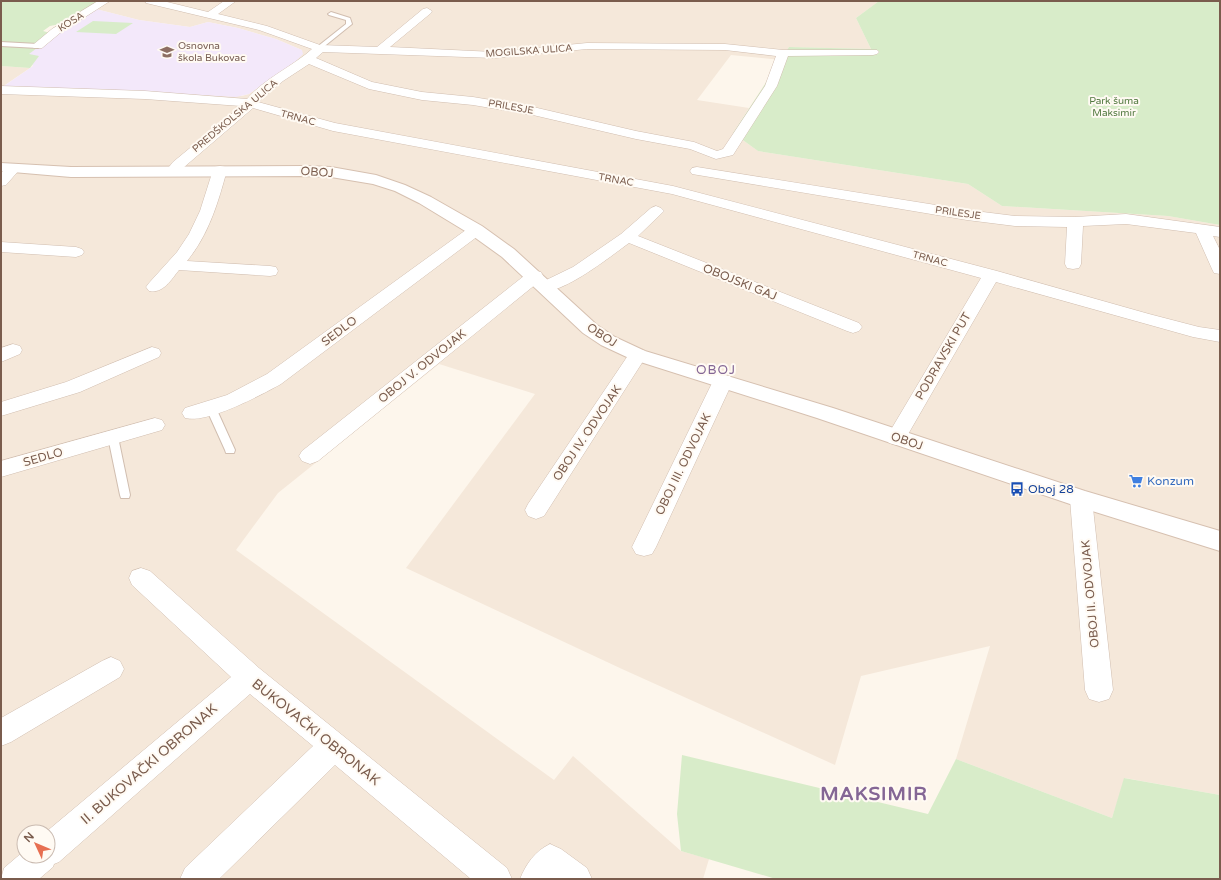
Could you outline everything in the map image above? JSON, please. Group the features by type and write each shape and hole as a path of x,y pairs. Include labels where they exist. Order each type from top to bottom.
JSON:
{"street":[{"name":"KOSA","path":"38,46 56,31 105,1"},
{"name":"MOGILSKA ULICA","path":"150,1 262,28 320,48 494,55 587,46 725,47 783,53 873,52"},
{"path":"208,16 231,1"},
{"path":"380,51 432,6"},
{"name":"PREDŠKOLSKA ULICA","path":"172,172 178,165 245,109 249,103 279,78 308,59 320,48"},
{"path":"673,190 716,155 728,152 771,86 783,53"},
{"name":"PRILESJE","path":"308,59 369,85 422,96 473,101 533,111 694,146 716,155"},
{"name":"TRNAC","path":"1,90 144,95 249,103 333,127 673,190 991,275 1199,333 1220,336"},
{"path":"1,182 8,167"},
{"name":"OBOJ","path":"8,167 71,172 275,170 331,172 376,180 400,188 425,200 476,230 508,253 540,281 590,329 608,341 638,356 825,413 1081,499 1220,541"},
{"path":"155,287 183,256 197,235 204,219 220,170"},
{"name":"PRILESJE","path":"697,171 967,215 1015,221 1075,222 1126,219 1220,232"},
{"path":"540,281 579,271 627,237 656,211"},
{"path":"1073,264 1075,222"},
{"name":"SEDLO","path":"192,413 228,403 248,394 274,379 476,230"},
{"path":"1202,230 1220,269"},
{"name":"OBOJSKI GAJ","path":"627,237 853,327"},
{"path":"1,247 76,252"},
{"path":"175,265 270,271"},
{"name":"PODRAVSKI PUT","path":"896,438 991,275"},
{"name":"OBOJ V. ODVOJAK","path":"310,456 540,281"},
{"path":"1,409 73,387 152,353"},
{"name":"OBOJ IV. ODVOJAK","path":"536,510 638,356"},
{"name":"OBOJ III. ODVOJAK","path":"644,547 723,381"},
{"name":"SEDLO","path":"1,469 155,425"},
{"name":"OBOJ II. ODVOJAK","path":"1081,499 1099,690"},
{"name":"BUKOVAČKI OBRONAK","path":"141,578 250,677 496,879"},
{"path":"1,733 111,670"},
{"name":"II. BUKOVAČKI OBRONAK","path":"56,844 250,677"},
{"path":"196,879 334,746"},
{"path":"536,879 550,860 576,879"},
{"path":"15,879 33,864"}],"lane":[{"path":"320,48 349,24 348,19 331,14"},
{"path":"1,44 38,46"},
{"path":"211,408 230,450"},
{"path":"113,437 125,495"}],"shaded area":[{"path":"108,1 879,1 856,18 871,49 789,47 781,60 731,55 697,100 749,108 733,133 758,151 968,184 1002,206 1168,216 1220,225 1220,795 1125,778 1112,818 956,759 990,646 861,676 835,765 622,669 406,568 535,394 439,364 278,493 236,550 554,780 573,756 681,851 709,859 703,879 1,879 1,66 30,68 2,87 242,96 249,94 296,61 302,50 276,39 238,28 208,22 190,27 139,20 96,9"},
{"name":"Osnovna škola Bukovac","path":"96,9 139,20 190,27 208,22 238,28 276,39 302,50 303,54 296,61 249,94 236,97 148,92 1,88 33,66 28,54"}],"green space":[{"path":"1,1 101,1 60,24 50,26 43,31 50,33 41,45 29,54 39,56 30,68 1,66"},
{"name":"Park šuma Maksimir","path":"879,1 1220,1 1220,225 1168,216 1002,206 968,184 758,151 733,133 789,47 871,49 856,18"},
{"path":"93,21 133,23 116,34 76,32"},
{"path":"682,755 928,814 956,759 1112,818 1124,778 1220,795 1220,879 776,879 681,851 677,814"}],"place":[{"name":"Osnovna škola Bukovac","path":"167,52"},
{"name":"Konzum","path":"1136,481"},
{"name":"Oboj 28","path":"1017,489"}],"district":[{"name":"OBOJ","path":"716,370"},
{"name":"MAKSIMIR","path":"874,794"}]}
